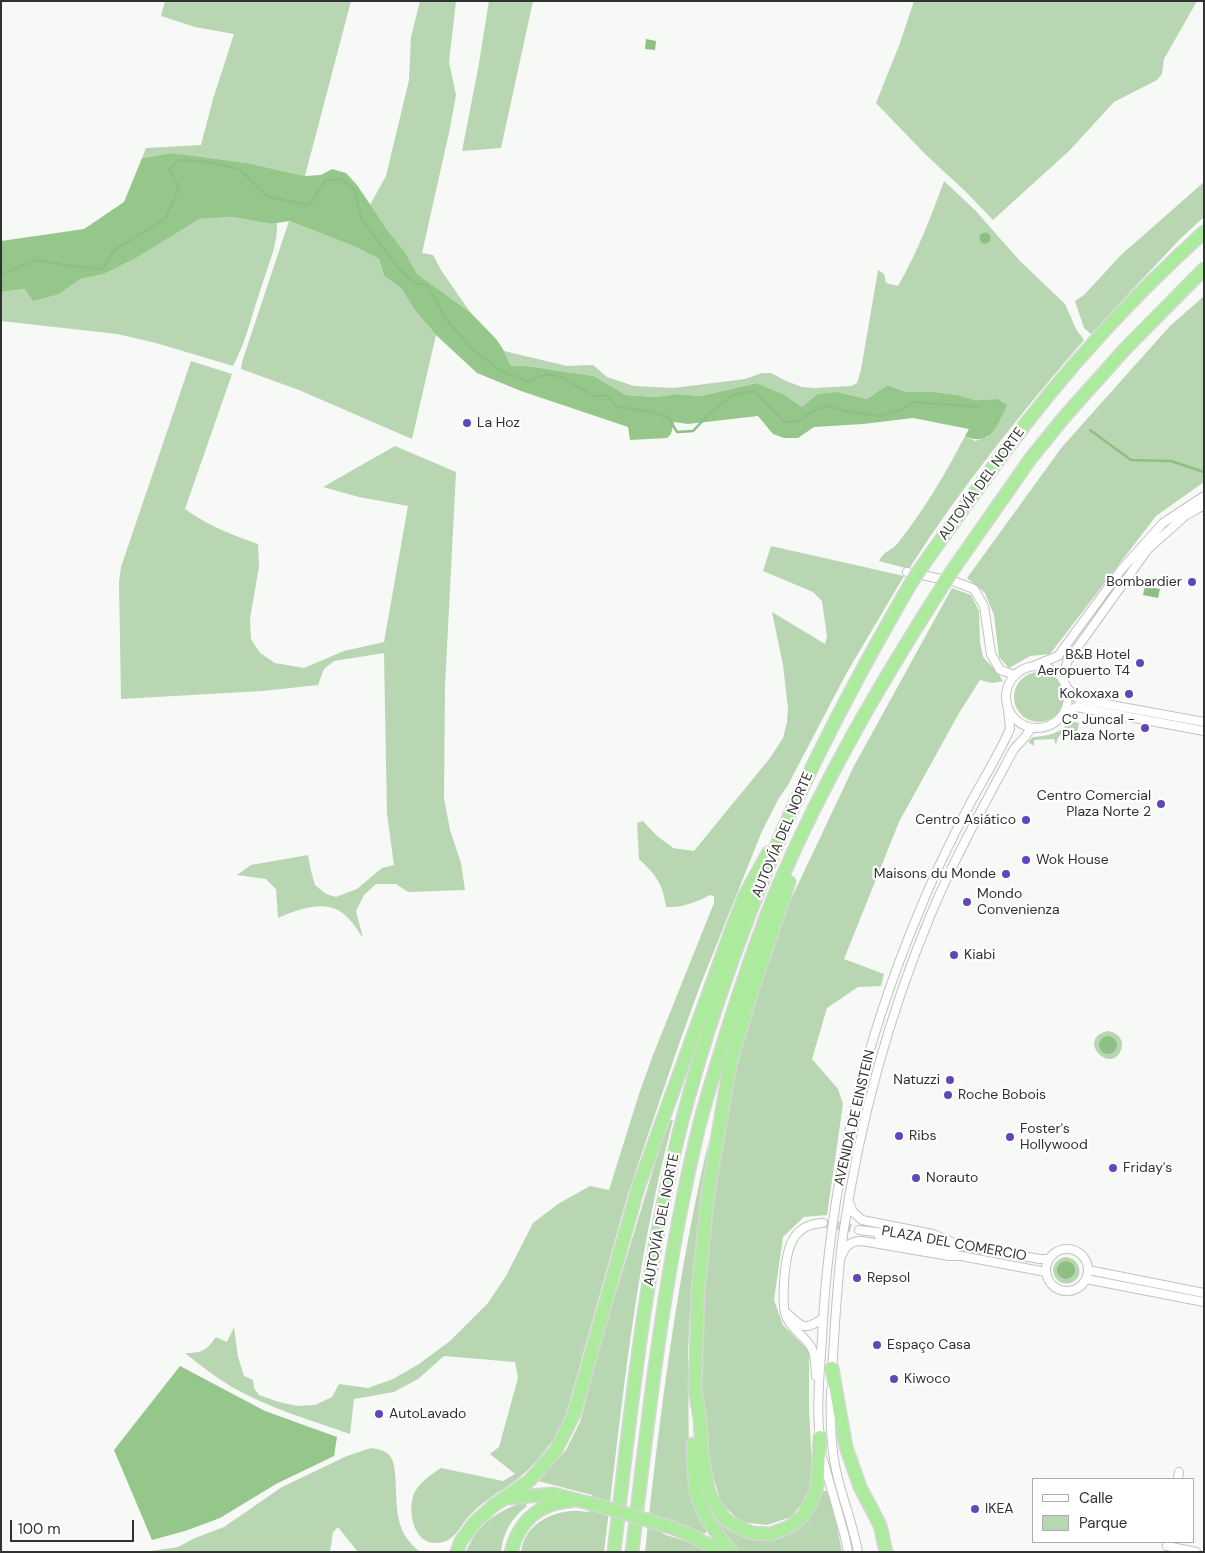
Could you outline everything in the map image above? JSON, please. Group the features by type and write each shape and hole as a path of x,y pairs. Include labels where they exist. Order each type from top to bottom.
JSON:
{"highway":[{"name":"AUTOVÍA DEL NORTE","path":"614,1552 637,1356 655,1243 682,1121 719,996 784,828 806,779 909,577 923,565 1005,451 1046,399 1115,321 1176,257 1204,232"},
{"name":"AUTOVÍA DEL NORTE","path":"632,1552 656,1357 675,1243 699,1125 733,1010 780,882 825,788 873,698 952,572 1031,458 1066,415 1126,348 1204,269"},
{"path":"457,1552 461,1541 475,1522 529,1480 545,1463 556,1450 574,1414 638,1188 745,895 755,873 784,828"},
{"path":"731,1552 713,1529 697,1495 692,1417 695,1390 698,1291 708,1193 730,1066 752,991 804,832"},
{"path":"832,1368 846,1447 860,1487 880,1525 886,1552"},
{"path":"695,1390 700,1419 703,1463 709,1492 714,1503 726,1519 752,1533 771,1534 789,1527 803,1516 817,1486 820,1437"},
{"path":"503,1499 527,1495 553,1494 581,1500 695,1536 720,1552"},
{"path":"511,1552 518,1530 532,1515 559,1502 581,1500"}],"street":[{"path":"1204,496 1163,523 1121,570 1058,656 1021,670 1014,675 1006,691 1008,709 1018,721 1031,728 1050,726 1076,707 1204,730"},
{"path":"1064,679 1067,662 1148,549 1185,516 1204,505"},
{"path":"909,577 956,582 974,589 984,606 991,654 1000,670 1014,675"},
{"path":"1036,665 1052,669 1064,679 1068,689 1068,706 1064,714"},
{"path":"1068,689 1078,699 1204,722"},
{"name":"AVENIDA DE EINSTEIN","path":"848,1552 846,1537 822,1457 818,1408 829,1254 842,1161 856,1101 895,973 919,911 949,846 1010,729 1008,709"},
{"name":"AVENIDA DE EINSTEIN","path":"858,1552 836,1471 832,1449 830,1411 840,1264 849,1202 867,1112 889,1031 906,978 931,915 959,852 1010,757 1031,728"},
{"path":"849,1202 853,1212 862,1220 933,1234 946,1238 956,1244"},
{"path":"818,1408 814,1354 808,1342 789,1322 784,1306 788,1250 792,1239 800,1230 809,1225 823,1223"},
{"name":"PLAZA DEL COMERCIO","path":"961,1256 954,1252 891,1239 855,1229 1049,1259"},
{"name":"PLAZA DEL COMERCIO","path":"840,1264 843,1253 850,1244 854,1241 862,1241 949,1256 961,1256 1046,1272"},
{"path":"1071,1249 1078,1252 1087,1263 1087,1274 1077,1288 1063,1290 1052,1284 1046,1272 1049,1259 1058,1250 1071,1249"},
{"path":"1087,1274 1204,1293"},
{"path":"1087,1274 1204,1302"},
{"path":"784,1306 788,1314 800,1326 807,1327 823,1318"},
{"path":"1167,1546 1196,1552"}],"green space":[{"path":"165,1 351,1 305,176 247,163 173,153 142,158 146,148 201,145 213,99 234,34 195,27 161,16"},
{"path":"420,1 456,1 449,62 456,95 422,253 433,255 470,312 417,274 405,252 370,205 386,176 409,80 411,37"},
{"path":"489,1 533,1 501,148 462,151 478,69"},
{"path":"914,1 1197,1 1164,59 1162,74 1157,80 1114,102 1069,151 993,220 876,103 900,43"},
{"path":"944,181 975,210 1019,260 1065,304 1076,329 1084,340 992,451 949,509 909,569 879,561 883,555 898,543 917,518 965,436 975,441 988,437 997,399 975,400 936,392 906,392 887,385 867,399 838,392 802,407 783,394 755,383 701,396 677,394 655,397 626,395 594,376 527,366 509,366 504,351 567,366 593,365 607,377 634,386 673,388 745,379 762,373 771,373 802,387 851,386 857,383 861,370 878,270 884,274 886,283 898,286 923,235"},
{"path":"1204,182 1204,217 1181,238 1091,334 1084,328 1075,301 1084,295 1121,255"},
{"path":"232,217 271,224 277,223 273,253 246,335 233,366 156,343 117,334 1,321 1,292 25,289 59,294 81,279 104,274 136,258 198,219"},
{"path":"289,221 356,247 379,259 384,276 401,288 414,309 436,335 412,439 299,390 241,369"},
{"path":"1204,296 1204,482 1156,516 1050,654 1030,656 1009,668 999,657 994,615 985,593 967,578 1062,447 1170,326"},
{"path":"191,361 232,374 185,509 220,529 258,544 259,566 250,619 251,639 260,653 275,663 304,668 344,651 384,642 408,506 359,497 323,487 395,446 456,472 445,686 444,798 450,830 461,863 465,890 408,892 396,884 376,884 364,895 356,911 363,938 349,918 331,907 313,907 295,911 278,918 276,889 266,879 237,875 251,865 308,855 315,885 326,894 336,897 357,889 382,868 394,865 387,814 384,653 334,661 324,669 318,685 262,691 121,699 119,582 121,567"},
{"path":"771,546 904,576 846,674 762,831 700,986 628,1194 563,1425 533,1465 520,1477 476,1509 452,1537 441,1543 427,1541 417,1532 411,1511 415,1493 429,1477 441,1468 503,1481 515,1474 490,1454 499,1447 518,1378 515,1362 444,1356 418,1379 394,1392 354,1399 350,1434 260,1401 232,1387 185,1353 203,1350 216,1337 227,1342 234,1327 238,1357 244,1376 253,1380 254,1388 259,1395 297,1406 315,1405 332,1397 339,1384 368,1388 393,1379 419,1364 450,1341 488,1303 506,1276 533,1223 558,1204 590,1186 609,1190 653,1055 714,903 714,896 710,895 678,907 666,907 658,880 639,859 637,823 643,821 656,835 673,848 694,851 770,758 783,738 788,708 783,665 772,612 825,644 827,636 822,601 813,592 763,571"},
{"path":"952,588 971,595 979,611 980,643 983,657 1003,681 992,683 980,680 959,713 899,822 844,959 884,974 881,986 858,987 827,1008 812,1059 838,1089 843,1104 827,1215 804,1217 783,1237 774,1300 783,1325 809,1351 812,1471 807,1498 791,1517 767,1525 741,1522 721,1503 709,1461 700,1381 706,1263 727,1095 774,935 854,766"},
{"path":"1039,672 1049,674 1057,679 1062,687 1064,697 1062,707 1057,715 1049,720 1039,722 1029,720 1021,715 1016,707 1014,697 1016,687 1021,679 1029,674"},
{"path":"1071,721 1079,723 1077,734 1060,735 1056,745 1054,739 1034,740 1034,746 1028,742 1033,737 1049,735 1058,731"},
{"path":"1108,1031 1117,1035 1122,1043 1121,1050 1116,1057 1110,1059 1098,1053 1095,1047 1095,1041 1099,1035"},
{"path":"668,1120 673,1120 649,1227 631,1335 604,1552 521,1552 527,1535 539,1522 564,1512 589,1512 592,1495 538,1481 566,1450 580,1422 602,1339"},
{"path":"709,1140 691,1291 688,1351 691,1495 696,1511 708,1530 704,1534 666,1518 663,1534 701,1546 711,1552 645,1552 657,1448 679,1293"},
{"path":"1065,1257 1074,1260 1079,1268 1078,1277 1075,1280 1070,1283 1064,1283 1056,1278 1053,1268 1059,1260","holes":["1068,1261 1071,1277 1066,1279 1062,1262"]},
{"path":"371,1448 385,1452 392,1459 395,1473 398,1516 401,1526 411,1544 420,1552 358,1552 338,1527 333,1532 330,1552 145,1552 178,1547 224,1527 282,1487 347,1456"},
{"path":"822,1491 827,1491 835,1517 842,1552 739,1552 711,1517 714,1515 725,1528 742,1536 771,1539 785,1536 797,1529 808,1519"},
{"path":"524,1502 527,1506 509,1526 501,1552 466,1552 482,1526 505,1510"}],"shaded area":[{"path":"646,39 656,41 655,50 645,49"},
{"path":"173,153 247,163 305,176 321,175 332,169 346,173 357,185 388,231 405,252 417,274 470,312 497,340 510,366 527,366 594,376 626,395 655,397 677,394 701,396 756,383 783,394 802,407 818,394 838,392 867,399 887,385 906,392 936,392 975,400 997,399 1007,405 997,426 992,432 981,439 965,436 969,429 913,418 814,427 798,438 784,438 773,434 758,416 688,424 674,422 671,434 667,438 630,440 628,427 521,391 477,373 436,335 414,309 401,288 384,276 379,259 356,247 289,221 271,224 232,217 199,219 136,258 104,274 81,279 59,294 33,301 25,289 1,292 1,241 84,229 124,202 142,158"},
{"path":"985,232 991,238 985,244 979,238"},
{"path":"1145,586 1160,589 1158,598 1143,595"},
{"path":"1108,1036 1116,1041 1117,1045 1112,1053 1108,1054 1100,1049 1099,1045 1104,1037"},
{"path":"1066,1261 1072,1264 1075,1270 1072,1276 1066,1279 1060,1276 1057,1270 1060,1264"},
{"path":"180,1366 265,1411 337,1437 334,1456 276,1484 220,1518 185,1531 152,1540 114,1450"}],"waterway":[{"path":"1,274 37,260 103,269 114,250 165,219 179,187 169,170 178,160 208,162 239,169 268,197 309,205 326,180 342,179 354,189 361,218 399,269 416,284 427,285 446,319 472,349 501,371 527,381 548,374 559,376 595,396 607,395 617,407 647,411 668,417 677,432 693,431 710,413 733,395 755,391 784,422 798,421 813,411 827,406 845,411 880,416 901,410 914,402 980,407"},
{"path":"1090,430 1131,460 1171,461 1204,472"}],"tunnel":[{"path":"823,1223 851,1228"}],"place":[{"name":"La Hoz","path":"467,423"},
{"name":"Bombardier","path":"1192,582"},
{"name":"B&B Hotel Aeropuerto T4","path":"1140,663"},
{"name":"Kokoxaxa","path":"1129,694"},
{"name":"Cº Juncal - Plaza Norte","path":"1145,728"},
{"name":"Centro Comercial Plaza Norte 2","path":"1161,804"},
{"name":"Centro Asiático","path":"1026,820"},
{"name":"Wok House","path":"1026,860"},
{"name":"Maisons du Monde","path":"1006,874"},
{"name":"Mondo Convenienza","path":"967,902"},
{"name":"Kiabi","path":"954,955"},
{"name":"Natuzzi","path":"950,1080"},
{"name":"Roche Bobois","path":"948,1095"},
{"name":"Ribs","path":"899,1136"},
{"name":"Foster's Hollywood","path":"1010,1137"},
{"name":"Friday's","path":"1113,1168"},
{"name":"Norauto","path":"916,1178"},
{"name":"Repsol","path":"857,1278"},
{"name":"Espaço Casa","path":"877,1345"},
{"name":"Kiwoco","path":"894,1379"},
{"name":"AutoLavado","path":"379,1414"},
{"name":"IKEA","path":"975,1509"}]}
